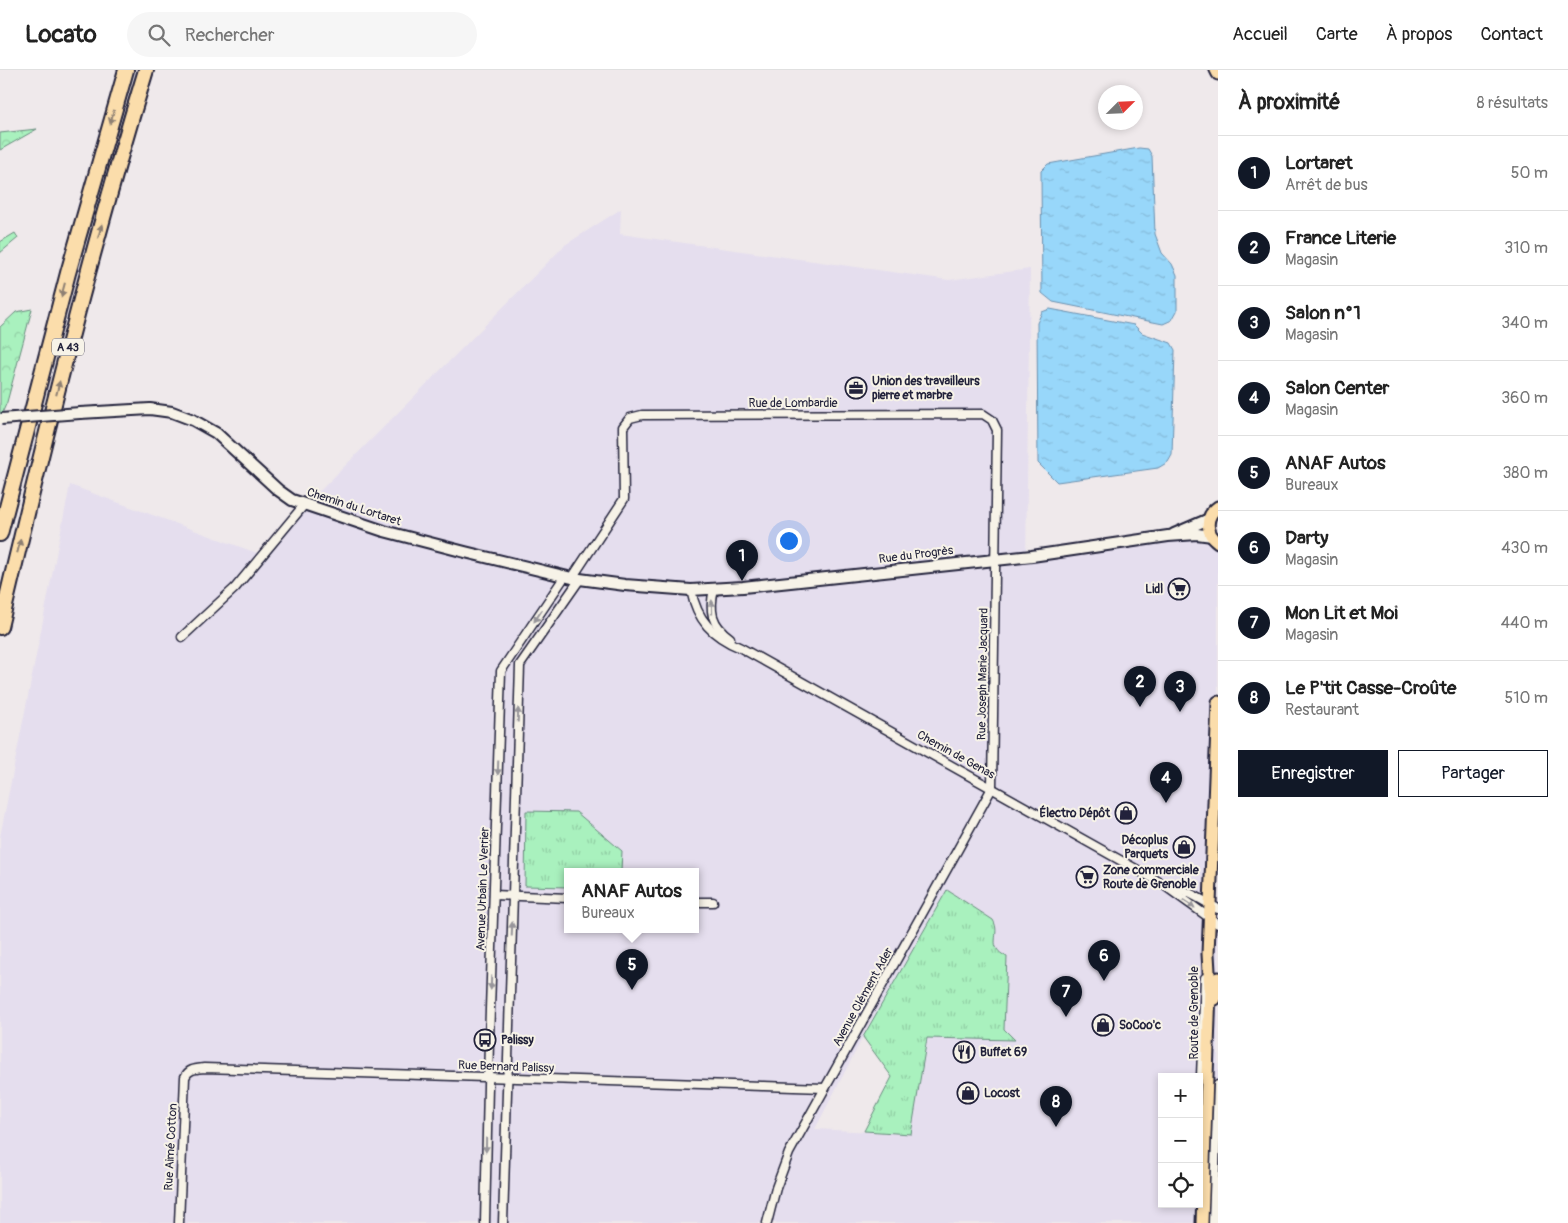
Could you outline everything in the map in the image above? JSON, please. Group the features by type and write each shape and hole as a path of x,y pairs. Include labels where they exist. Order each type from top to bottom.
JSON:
{"highway":[{"name":"A 43","path":"0,534 68,273 126,70"},
{"name":"A 43","path":"0,627 65,360 146,70"}],"main road":[{"path":"1216,70 1218,74"},
{"name":"Chemin du Lortaret","path":"0,419 150,409 172,412 193,420 216,433 278,490 292,500 304,505 384,531 572,578 666,588"},
{"path":"1215,539 1209,531 1209,519 1218,507"},
{"name":"Rue du Progrès","path":"1168,536 1209,519"},
{"name":"Rue du Progrès","path":"666,588 714,589 1032,556 1168,536 1197,534 1215,539"},
{"name":"Route de Grenoble","path":"1202,1223 1210,988 1208,954 1214,921 1218,702"},
{"name":"Route de Grenoble","path":"1208,1223 1214,1002 1218,988 1218,978"}],"street":[{"name":"Rue de Lombardie","path":"572,578 624,499 623,427 630,418 642,415 983,414 992,420 997,430 995,559"},
{"path":"182,637 235,588 304,505"},
{"name":"Rue Joseph Marie Jacquard","path":"992,788 995,559"},
{"path":"502,1223 520,665 572,578"},
{"name":"Avenue Urbain Le Verrier","path":"485,1223 502,671 572,578"},
{"name":"Chemin de Genas","path":"714,589 711,608 717,627 741,648"},
{"name":"Chemin de Genas","path":"691,590 696,612 707,627 727,642 741,648 1161,883 1214,921"},
{"name":"Avenue Clément Ader","path":"767,1223 776,1188 789,1153 992,788"},
{"name":"Chemin de Genas","path":"1161,883 1175,886 1214,907"},
{"path":"494,895 564,898"},
{"path":"699,902 713,902"},
{"name":"Route de Grenoble","path":"1200,1118 1204,988 1208,954"},
{"name":"Rue Bernard Palissy","path":"188,1073 192,1070 204,1068 824,1088"},
{"name":"Rue Aimé Cotton","path":"179,1223 184,1087 185,1077 188,1073"},
{"path":"1213,1223 1218,1085"},
{"path":"1197,1208 1197,1223"}],"shaded area":[{"path":"621,209 620,234 949,280 1030,269 1026,560 1085,555 1218,533 1218,1223 0,1223 0,837 70,485 257,553 288,516 317,494 565,245","holes":["947,890 993,920 996,925 994,941 996,948 1007,957 1004,1029 1015,1040 927,1038 910,1134 815,1129 863,1037"]}],"green space":[{"path":"37,129 0,150 0,133"},
{"path":"15,233 18,238 0,253 0,242"},
{"path":"32,309 7,402 0,418 0,327 16,312"},
{"path":"526,811 576,812 622,851 621,868 564,868 564,887 525,886"},
{"path":"947,890 993,920 996,931 995,944 1000,953 1007,957 1004,1029 1015,1040 927,1038 911,1134 864,1131 892,1077 863,1037"}],"water":[{"path":"1139,148 1148,149 1152,156 1155,234 1162,253 1172,264 1177,275 1177,311 1172,320 1163,324 1053,302 1042,293 1041,171 1048,164"},
{"path":"1050,309 1134,325 1142,333 1171,343 1175,350 1172,455 1168,462 1158,468 1057,482 1038,463 1037,323 1042,312"}],"place":[{"name":"Union des travailleurs pierre et marbre","path":"856,388"},
{"name":"Lortaret","path":"742,581"},
{"name":"Lidl","path":"1179,589"},
{"name":"France Literie","path":"1140,707"},
{"name":"Salon n°1","path":"1180,712"},
{"name":"Salon Center","path":"1166,803"},
{"name":"Électro Dépôt","path":"1126,813"},
{"name":"Décoplus Parquets","path":"1184,847"},
{"name":"Zone commerciale Route de Grenoble","path":"1087,877"},
{"name":"Darty","path":"1104,981"},
{"name":"ANAF Autos","path":"632,990"},
{"name":"Mon Lit et Moi","path":"1066,1017"},
{"name":"SoCoo'c","path":"1103,1025"},
{"name":"Palissy","path":"485,1040"},
{"name":"Buffet 69","path":"964,1052"},
{"name":"Locost","path":"968,1093"},
{"name":"Le P'tit Casse-Croûte","path":"1056,1127"}]}
